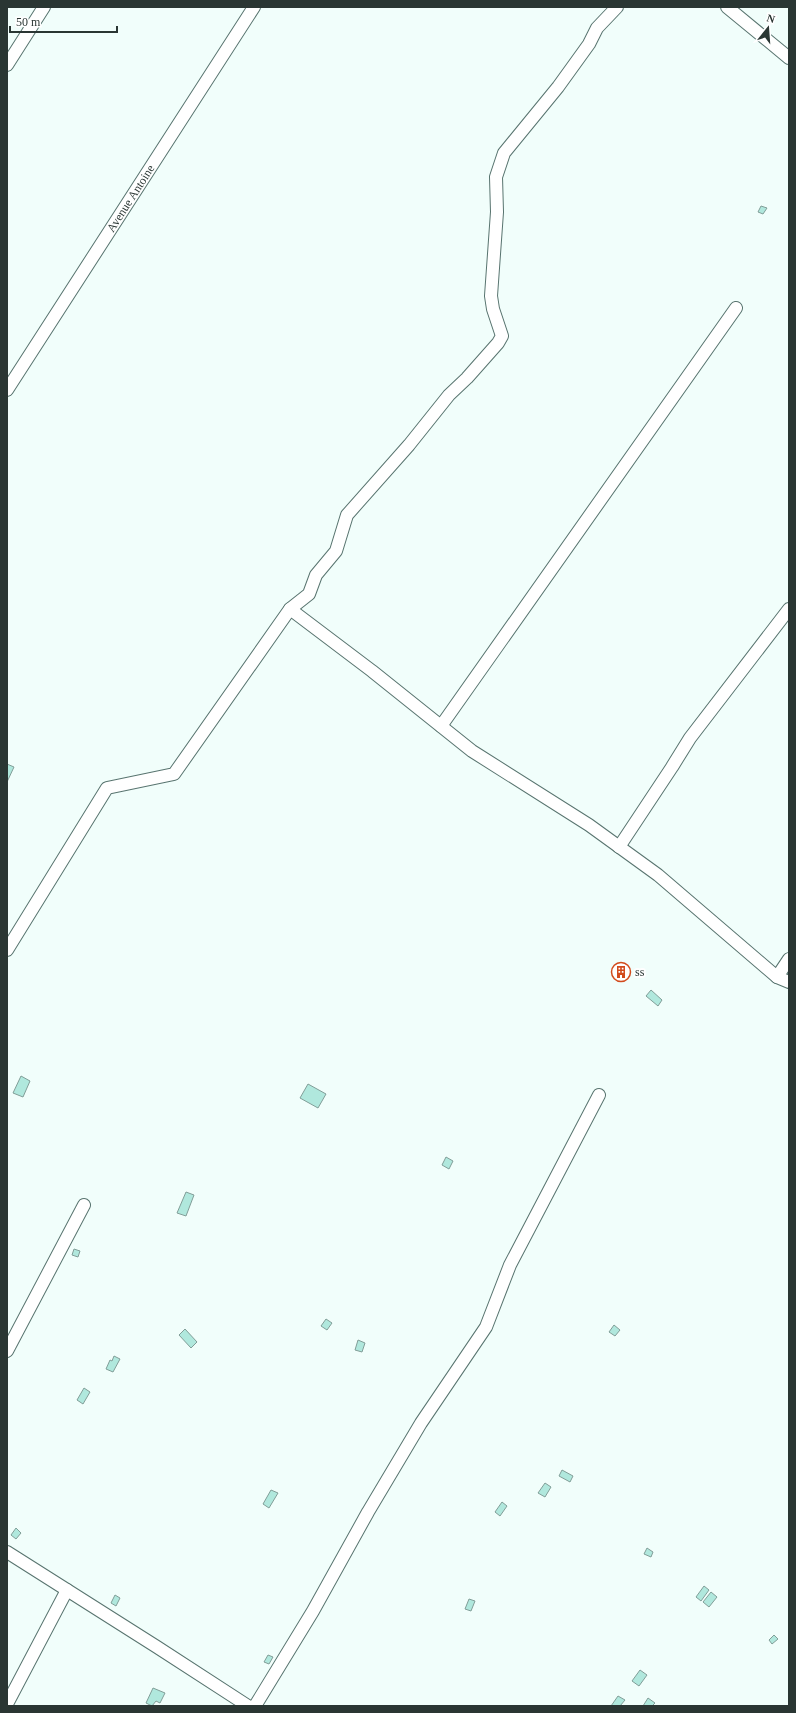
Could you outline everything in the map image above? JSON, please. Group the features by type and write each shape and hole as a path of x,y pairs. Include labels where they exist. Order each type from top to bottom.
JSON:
{"street":[{"path":"7,65 44,7"},
{"name":"Avenue Antoine","path":"7,389 254,7"},
{"path":"7,950 107,788 174,774 290,609 309,594 316,575 336,551 347,515 409,445 449,395 467,378 500,340 501,332 493,309 491,296 497,212 497,168 504,153 558,87 589,44 597,28 617,7"},
{"path":"727,7 789,58"},
{"path":"441,726 736,308"},
{"path":"290,609 472,751 588,825 658,876 777,977 789,982"},
{"path":"619,847 672,768 690,738 789,609"},
{"path":"777,977 789,960"},
{"path":"255,1706 313,1611 368,1512 421,1423 486,1327 510,1265 599,1095"},
{"path":"7,1350 84,1205"},
{"path":"7,1552 234,1702 248,1706"},
{"path":"7,1704 66,1590"}],"building":[{"path":"761,206 767,208 763,214 758,212"},
{"path":"7,764 14,767 7,782"},
{"name":"ss","path":"618,964 630,974 624,980 612,970"},
{"path":"651,990 662,1000 658,1006 646,996"},
{"path":"21,1076 30,1081 23,1097 13,1093"},
{"path":"308,1084 326,1094 318,1108 300,1098"},
{"path":"446,1157 453,1161 449,1169 442,1165"},
{"path":"186,1192 194,1195 186,1216 177,1213"},
{"path":"74,1249 80,1251 78,1257 72,1255"},
{"path":"326,1319 332,1323 327,1330 321,1326"},
{"path":"614,1325 620,1330 615,1336 609,1332"},
{"path":"185,1329 197,1342 191,1348 179,1335"},
{"path":"358,1340 365,1343 362,1352 355,1350"},
{"path":"114,1356 120,1359 113,1372 106,1369 110,1360 112,1361"},
{"path":"84,1388 90,1392 83,1404 77,1400"},
{"path":"562,1470 573,1476 570,1482 559,1476"},
{"path":"545,1483 551,1487 545,1497 538,1493"},
{"path":"271,1490 278,1493 269,1508 263,1504"},
{"path":"502,1502 507,1506 500,1516 495,1512"},
{"path":"16,1528 21,1533 16,1539 11,1535"},
{"path":"647,1548 653,1552 651,1557 644,1554"},
{"path":"704,1586 709,1590 701,1601 696,1597"},
{"path":"711,1592 717,1597 709,1607 703,1602"},
{"path":"115,1595 120,1598 116,1606 111,1603"},
{"path":"469,1599 475,1601 471,1611 465,1609"},
{"path":"774,1635 778,1639 772,1644 769,1640"},
{"path":"268,1655 273,1657 269,1664 264,1662"},
{"path":"640,1670 647,1675 639,1686 632,1681"},
{"path":"153,1688 165,1693 160,1703 156,1701 152,1706 146,1703"},
{"path":"618,1696 625,1700 620,1706 611,1706"},
{"path":"648,1698 655,1703 652,1706 643,1706"}],"place":[{"name":"ss","path":"621,972"}]}
